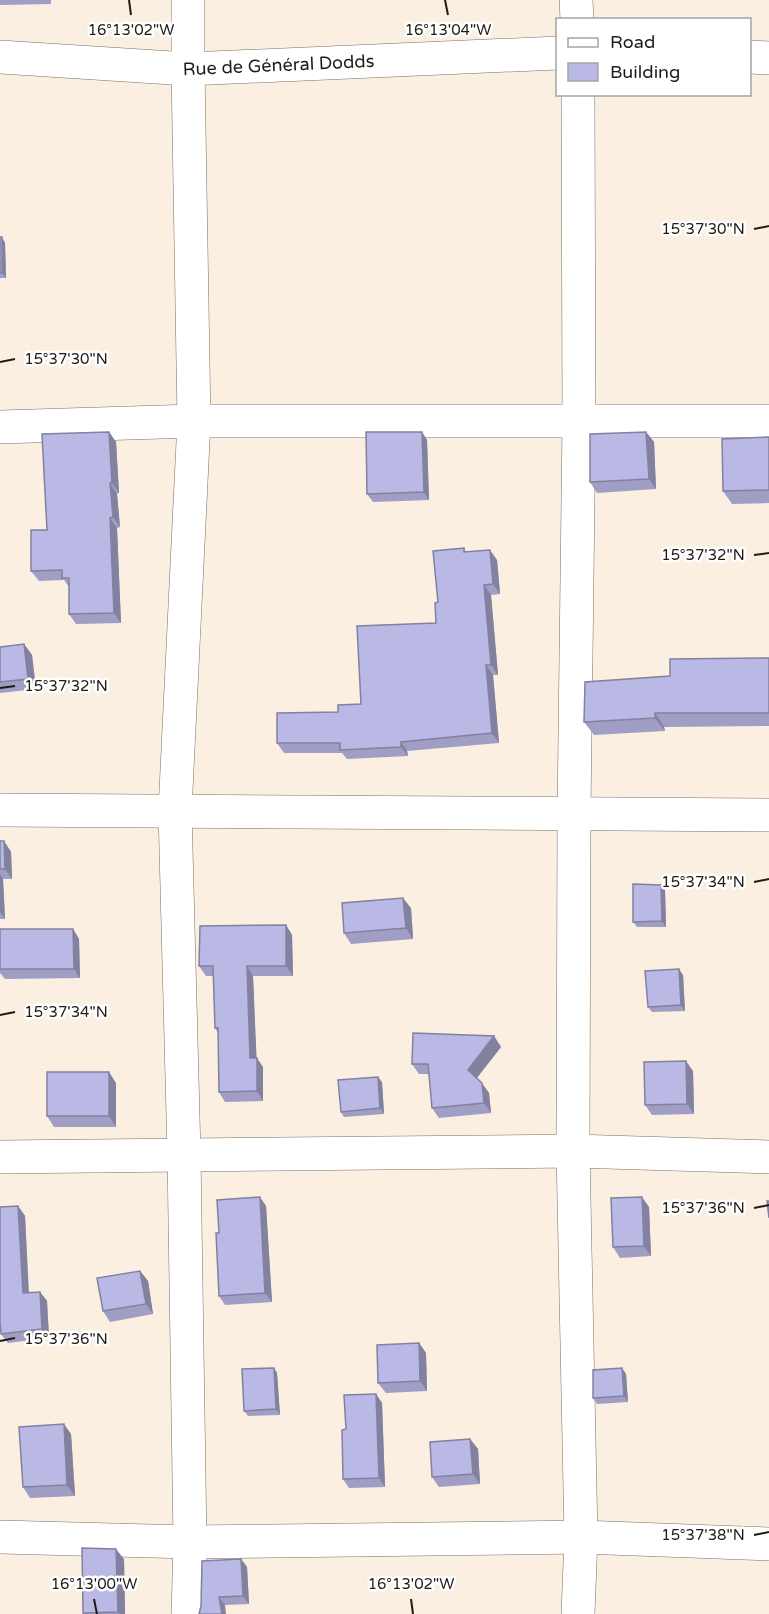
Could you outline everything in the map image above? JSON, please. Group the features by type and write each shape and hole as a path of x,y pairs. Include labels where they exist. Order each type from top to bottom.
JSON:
{"street":[{"path":"188,0 194,421 175,811 184,1154 190,1542 188,1614"},
{"path":"576,0 577,18"},
{"name":"Rue de Général Dodds","path":"0,57 188,69 556,53"},
{"path":"751,57 769,58"},
{"path":"578,96 579,421 573,1151 581,1537 578,1614"},
{"path":"0,427 194,421 769,421"},
{"path":"0,810 769,815"},
{"path":"0,1157 573,1151 769,1157"},
{"path":"0,1537 190,1542 581,1537 769,1544"}],"building":[{"path":"0,237 2,237 2,273 0,273"},
{"path":"109,432 114,613 69,614 69,578 62,578 62,570 31,571 31,530 47,530 42,434"},
{"path":"366,432 422,432 424,492 367,494"},
{"path":"646,432 649,479 590,482 590,434"},
{"path":"769,437 769,490 723,491 722,439"},
{"path":"464,548 464,552 490,550 493,584 484,585 491,665 486,665 492,733 401,742 401,747 340,750 340,743 277,743 277,713 338,712 338,705 361,704 357,626 436,623 435,603 438,602 433,551"},
{"path":"24,644 28,679 0,682 0,647"},
{"path":"769,658 769,713 655,713 655,718 584,722 585,682 670,676 670,659"},
{"path":"0,841 4,841 5,869 0,869"},
{"path":"633,884 661,885 662,921 633,922"},
{"path":"403,898 406,928 344,933 342,903"},
{"path":"286,925 286,966 247,966 250,1058 257,1058 257,1091 219,1092 218,1028 215,1028 213,966 199,966 200,926"},
{"path":"0,929 73,929 74,969 0,969"},
{"path":"679,969 681,1005 648,1007 645,971"},
{"path":"413,1033 494,1036 468,1070 482,1083 484,1103 432,1108 428,1064 412,1064"},
{"path":"686,1061 687,1104 645,1105 644,1062"},
{"path":"47,1072 109,1072 109,1116 47,1116"},
{"path":"378,1077 380,1108 341,1112 338,1080"},
{"path":"260,1197 265,1293 219,1296 217,1200"},
{"path":"642,1197 644,1246 613,1247 611,1198"},
{"path":"18,1206 23,1293 40,1292 42,1329 1,1334 0,1207"},
{"path":"140,1271 146,1304 103,1311 97,1278"},
{"path":"419,1343 420,1381 378,1383 377,1345"},
{"path":"274,1368 276,1409 244,1411 242,1369"},
{"path":"622,1368 624,1396 593,1398 593,1370"},
{"path":"376,1394 379,1478 343,1479 342,1430 346,1429 344,1395"},
{"path":"64,1424 67,1485 23,1487 19,1427"},
{"path":"470,1439 473,1474 432,1477 430,1442"},
{"path":"82,1548 116,1549 118,1612 83,1613"},
{"path":"241,1559 243,1596 219,1597 222,1614 199,1614 202,1561"}]}
